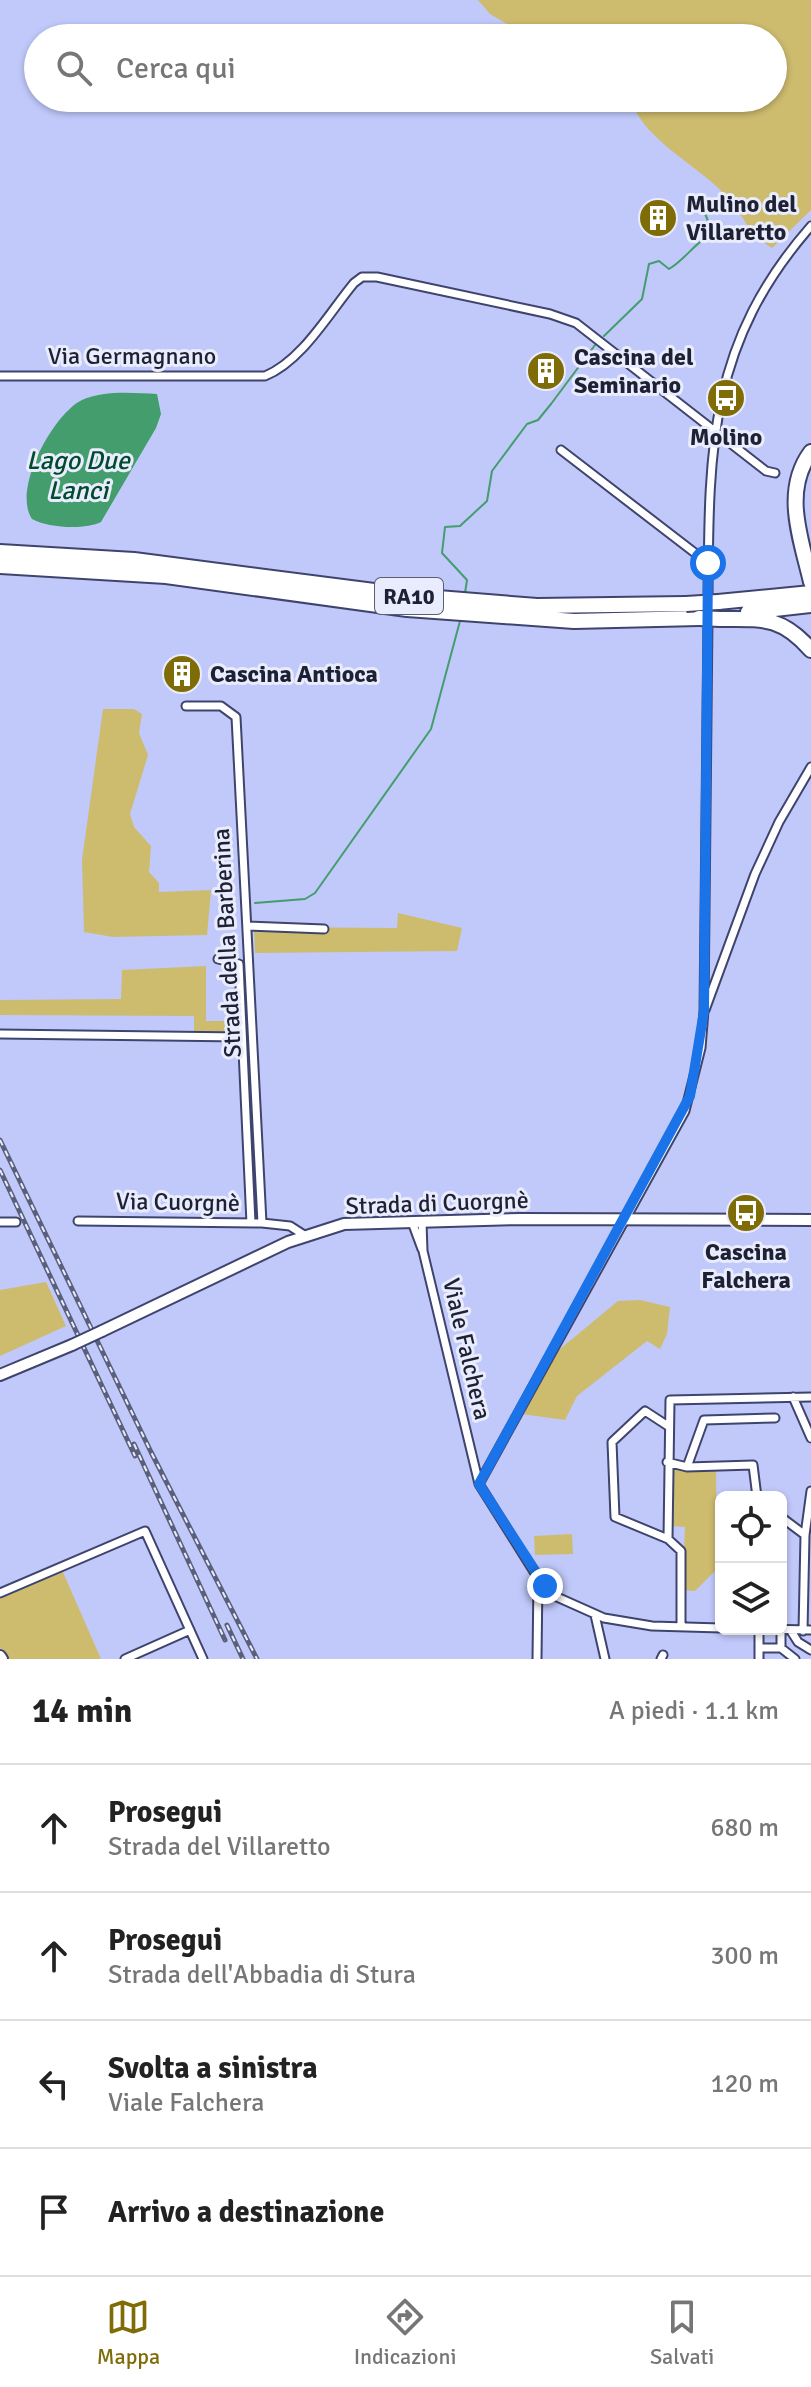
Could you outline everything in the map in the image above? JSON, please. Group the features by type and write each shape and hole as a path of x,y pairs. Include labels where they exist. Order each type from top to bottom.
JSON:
{"highway":[{"path":"811,452 799,473 795,493 811,582"},
{"name":"RA10","path":"0,552 103,565 537,606 719,612 791,602 811,593"},
{"name":"RA10","path":"0,566 103,565"},
{"name":"RA10","path":"791,602 811,605"},
{"path":"719,612 777,622 790,628 811,650"}],"main road":[{"name":"Strada di Cuorgnè","path":"0,1375 72,1345 288,1242 344,1224 811,1220"}],"street":[{"path":"479,1484 685,1111 701,1048 704,1011 708,563 714,429 720,393 739,336 758,297 811,226"},
{"name":"Via Germagnano","path":"0,376 265,376 275,372 306,342 354,283 362,277 377,277 550,314 576,323 714,429"},
{"path":"714,429 766,471 775,473"},
{"path":"561,450 708,563"},
{"name":"Strada della Barberina","path":"186,706 221,706 236,717 262,1223"},
{"path":"704,1011 711,1001 755,874 779,822 811,767"},
{"path":"247,926 324,929"},
{"name":"Strada della Barberina","path":"218,959 234,960 239,964 251,1223"},
{"name":"Strada della Barberina","path":"0,1034 242,1037"},
{"name":"Via Cuorgnè","path":"78,1221 262,1223 278,1224 304,1235"},
{"path":"0,1222 16,1222"},
{"name":"Viale Falchera","path":"417,1222 479,1484 538,1578 557,1597 595,1615 634,1624 715,1628"},
{"path":"278,1224 288,1242"},
{"path":"793,1397 811,1438"},
{"path":"668,1539 670,1400 811,1397"},
{"path":"668,1426 645,1411 612,1442 615,1517 668,1539 681,1551 681,1627"},
{"path":"687,1467 704,1420 775,1418"},
{"path":"667,1462 687,1467 753,1465 756,1491"},
{"path":"787,1631 807,1630 808,1546 805,1535 811,1491"},
{"path":"787,1522 805,1535"},
{"path":"0,1593 145,1531 203,1659"},
{"path":"537,1659 538,1578"},
{"path":"595,1615 605,1659"},
{"path":"125,1659 190,1630"},
{"path":"791,1631 798,1642 811,1650"},
{"path":"758,1635 759,1659"},
{"path":"781,1635 781,1648"},
{"path":"759,1648 781,1648 795,1659"}],"shaded area":[{"path":"478,0 811,0 811,210 772,248 751,230 716,186 659,140 636,112 787,112 787,24 507,24 490,14"},
{"path":"103,709 134,709 142,714 139,733 148,755 130,814 134,827 151,846 149,872 159,883 159,892 211,890 207,935 113,937 84,932 82,860"},
{"path":"398,913 462,928 457,951 255,953 254,927 397,928"},
{"path":"206,966 206,1021 239,1021 239,1033 194,1034 194,1016 0,1015 0,1000 121,999 122,970"},
{"path":"46,1282 66,1326 0,1356 0,1290"},
{"path":"640,1300 670,1307 667,1334 660,1349 647,1341 577,1396 565,1420 522,1414 548,1359 618,1301"},
{"path":"716,1469 715,1571 695,1591 682,1590 685,1527 671,1526 670,1470"},
{"path":"572,1534 573,1554 535,1555 534,1536"},
{"path":"62,1570 101,1659 5,1659 0,1647 0,1598"}],"water":[{"name":"Lago Due Lanci","path":"157,394 161,414 156,428 101,522 66,527 32,519 27,506 31,472 48,436 71,408 82,400 100,395"}],"waterway":[{"path":"604,336 642,299 649,264 659,261 669,269 713,233 701,204"},
{"path":"465,593 467,580 442,553 445,527 460,526 487,501 492,471 527,424 538,420 595,345"},
{"path":"255,903 305,899 315,893 431,729 460,621"}],"railway":[{"path":"0,1140 151,1452 257,1659"},
{"path":"0,1170 135,1456"},
{"path":"134,1444 225,1640"},
{"path":"227,1625 243,1659"}],"place":[{"name":"Mulino del Villaretto","path":"658,218"},
{"name":"Cascina del Seminario","path":"546,371"},
{"name":"Molino","path":"726,398"},
{"name":"Cascina Antioca","path":"182,674"},
{"name":"Cascina Falchera","path":"746,1213"}],"route":[{"path":"545,1586 506,1531 479,1484 685,1111 690,1096 701,1048 704,1011 708,563"}]}
